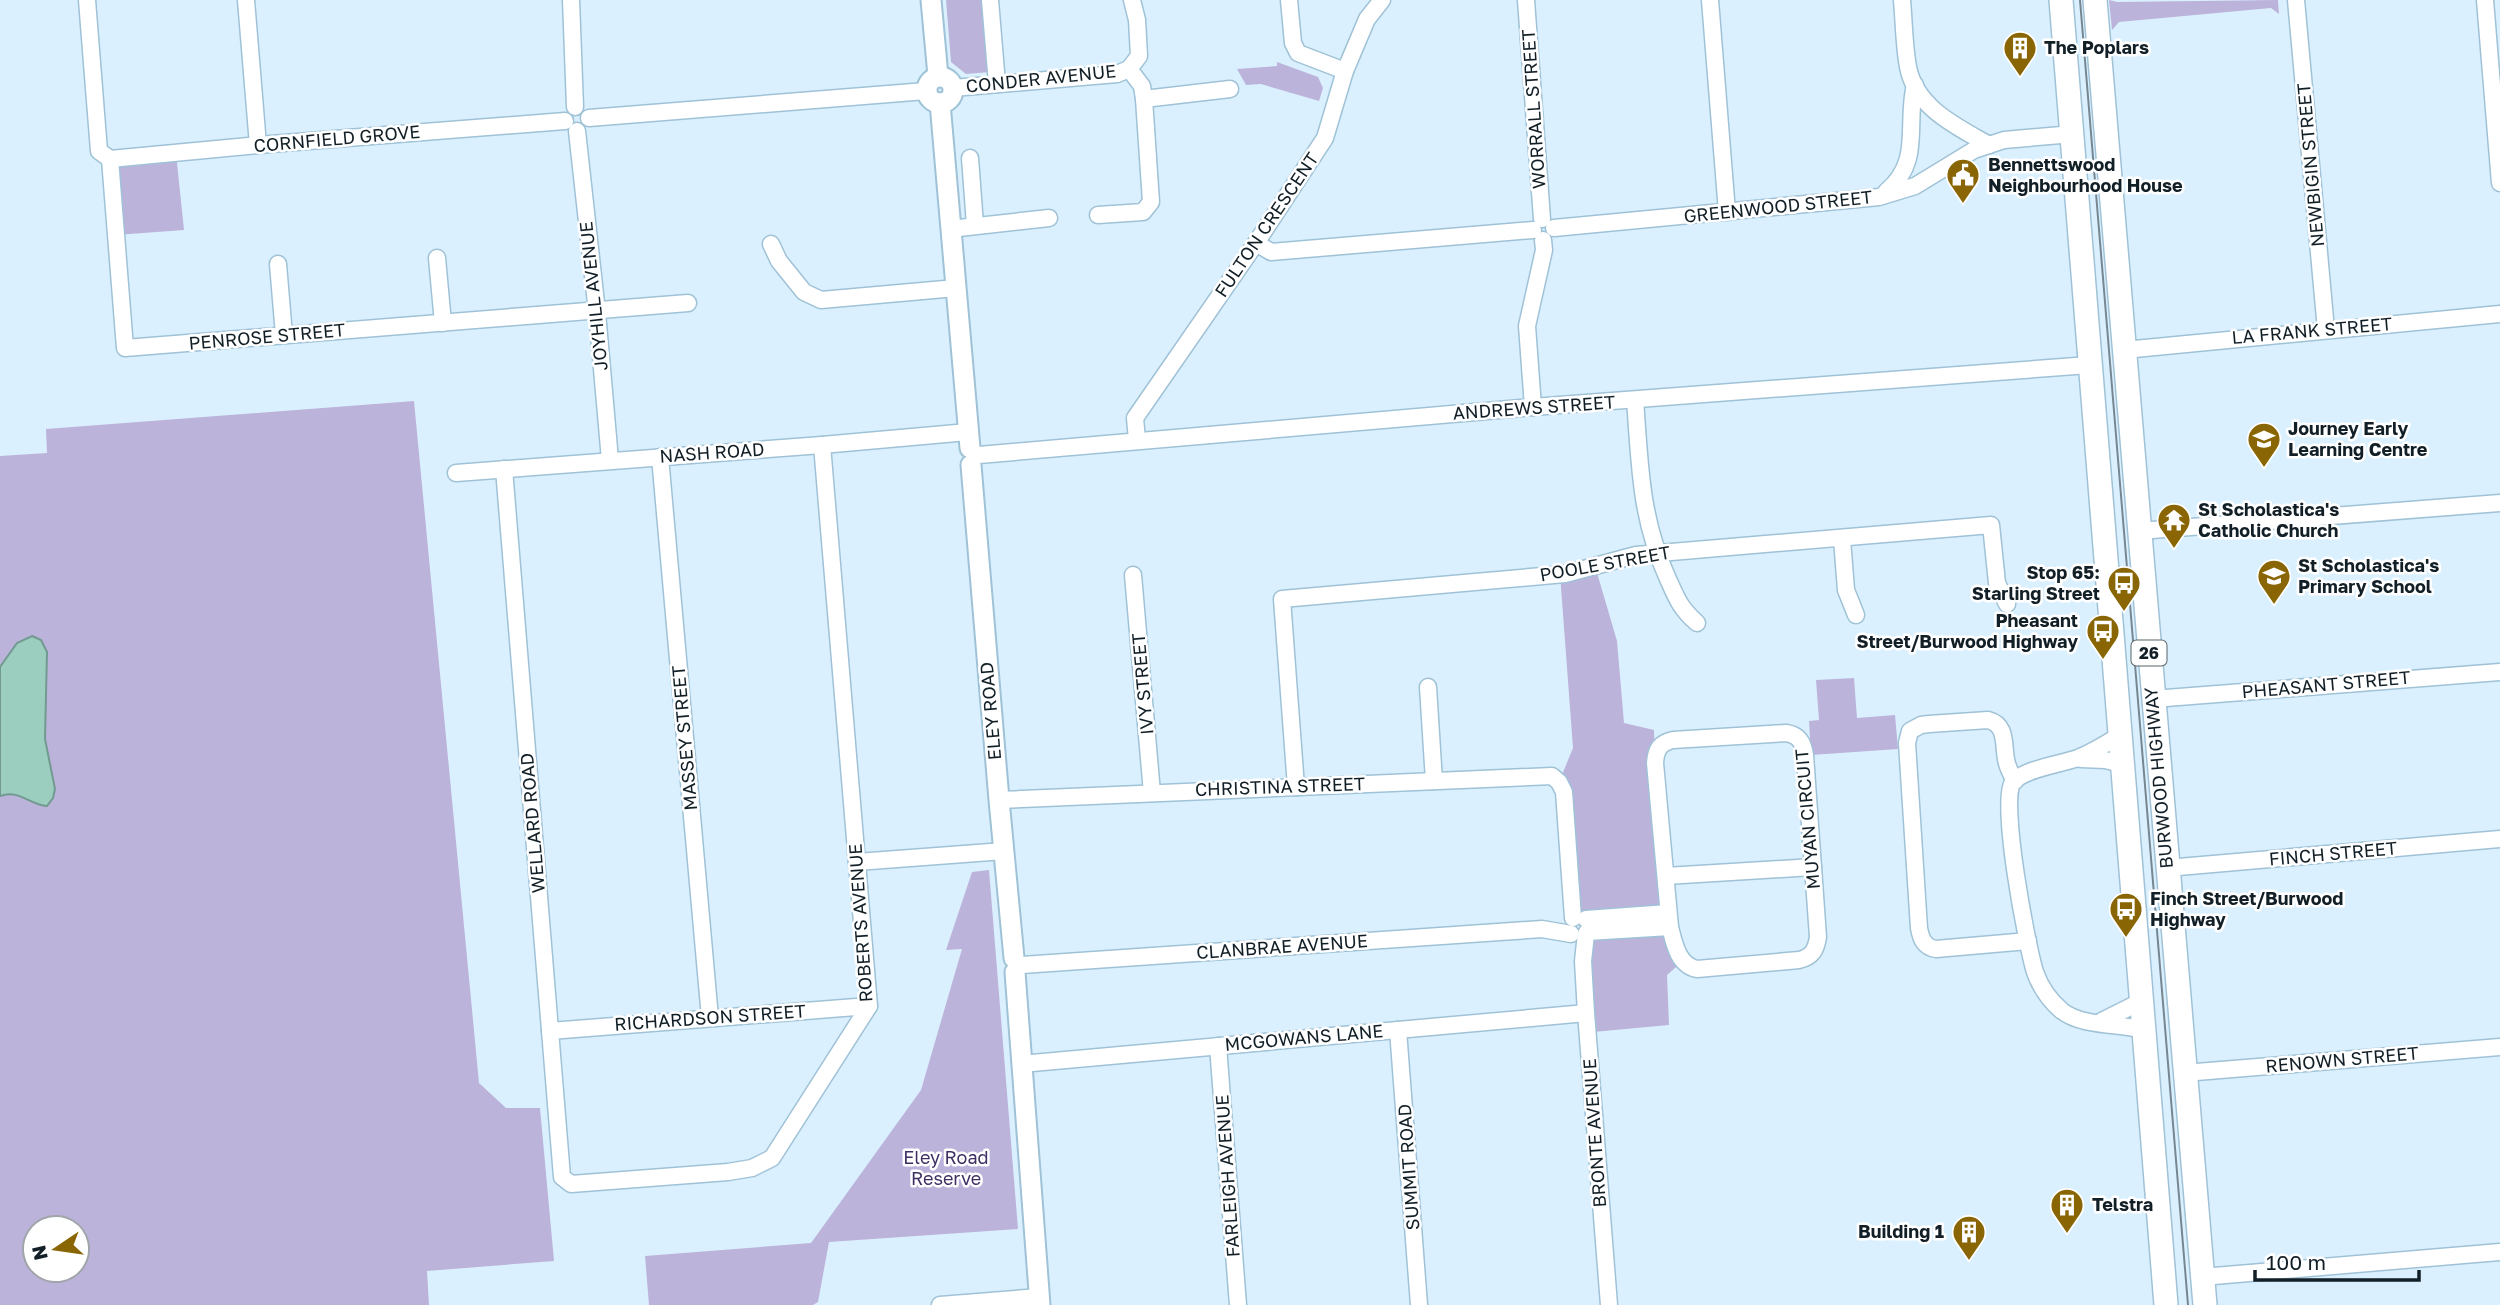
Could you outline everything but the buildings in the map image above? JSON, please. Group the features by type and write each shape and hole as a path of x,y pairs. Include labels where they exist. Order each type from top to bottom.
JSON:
{"highway":[{"name":"BURWOOD HIGHWAY","path":"2061,0 2166,1305"},
{"name":"BURWOOD HIGHWAY","path":"2095,0 2205,1305"},
{"path":"2160,1227 2169,1228 2181,1224 2196,1209"}],"main road":[{"name":"ELEY ROAD","path":"932,0 950,229 972,450 999,800 1017,965 1021,1065 1040,1301"}],"street":[{"path":"87,0 99,151 110,159"},
{"path":"246,0 258,145"},
{"path":"571,0 575,107"},
{"path":"990,0 997,84"},
{"path":"1098,215 1143,212 1152,202 1142,86 1129,69 1139,56 1137,20 1132,0"},
{"path":"1289,0 1293,43 1298,53 1345,71"},
{"name":"FULTON CRESCENT","path":"1137,440 1135,418 1325,138 1345,71 1367,19 1382,0"},
{"name":"WORRALL STREET","path":"1526,0 1544,250 1527,326 1532,407"},
{"path":"1710,0 1727,212"},
{"path":"1902,0 1908,68 1915,85 1926,102 1944,119 1989,145"},
{"name":"NEWBIGIN STREET","path":"2296,0 2326,330"},
{"path":"2485,0 2500,183"},
{"name":"CONDER AVENUE","path":"939,90 1117,74 1129,69"},
{"path":"1879,197 1899,181 1907,163 1912,142 1911,102 1915,85"},
{"path":"1144,99 1230,89"},
{"path":"589,118 939,90"},
{"path":"575,107 586,111 589,118 586,127 571,126 567,112 575,107"},
{"name":"CORNFIELD GROVE","path":"110,159 258,145 571,126"},
{"name":"JOYHILL AVENUE","path":"571,126 597,312 610,460"},
{"name":"GREENWOOD STREET","path":"1256,243 1271,252 1879,197 1915,186 1974,150 2004,140 2073,134"},
{"name":"PENROSE STREET","path":"110,159 125,348 688,303"},
{"path":"970,159 975,225"},
{"path":"950,229 1049,218"},
{"path":"771,244 779,261 804,292 821,300 956,288"},
{"path":"437,258 443,323"},
{"path":"278,264 284,335"},
{"name":"LA FRANK STREET","path":"2124,350 2500,314"},
{"name":"ANDREWS STREET","path":"972,450 1137,440 2089,365"},
{"path":"1635,400 1643,501 1656,553 1682,609 1697,623"},
{"name":"NASH ROAD","path":"456,473 822,445 972,450"},
{"name":"ROBERTS AVENUE","path":"562,1177 571,1184 728,1172 752,1168 772,1158 869,1006 822,445"},
{"name":"MASSEY STREET","path":"660,457 710,1018"},
{"name":"WELLARD ROAD","path":"504,469 562,1177"},
{"path":"2139,531 2500,503"},
{"name":"POOLE STREET","path":"1296,787 1282,599 1565,574 1636,555 1991,525 1997,583 2007,604"},
{"path":"1842,539 1846,590 1856,615"},
{"name":"IVY STREET","path":"1133,575 1152,793"},
{"name":"PHEASANT STREET","path":"2153,699 2500,671"},
{"path":"1428,687 1434,781"},
{"path":"2015,781 2006,761 2003,733 1995,722 1988,720 1929,724 1910,731 1907,743 1922,940 1936,950 2028,941"},
{"name":"MUYAN CIRCUIT","path":"1773,734 1792,734 1802,742 1818,937 1811,955 1805,958 1697,969 1689,967 1674,945 1666,876 1656,763 1657,750 1661,745 1673,740 1773,734"},
{"path":"2120,735 2107,745 2075,759 2027,774 2015,781 2009,793 2012,847 2036,973 2052,1002 2075,1019 2144,1030"},
{"path":"2075,759 2105,760 2122,764"},
{"name":"CHRISTINA STREET","path":"999,800 1552,776 1559,782"},
{"name":"BRONTE AVENUE","path":"1559,782 1564,792 1570,881 1583,961 1609,1305"},
{"name":"FINCH STREET","path":"2167,868 2500,839"},
{"path":"857,862 1004,851"},
{"path":"1666,876 1813,867"},
{"path":"1579,926 1669,920"},
{"name":"CLANBRAE AVENUE","path":"1017,965 1579,926"},
{"path":"2100,1022 2142,1001"},
{"name":"RICHARDSON STREET","path":"550,1031 869,1006"},
{"name":"MCGOWANS LANE","path":"1021,1065 1586,1013"},
{"name":"SUMMIT ROAD","path":"1398,1030 1419,1305"},
{"name":"FARLEIGH AVENUE","path":"1218,1046 1238,1305"},
{"name":"RENOWN STREET","path":"2184,1073 2500,1047"},
{"path":"2202,1277 2500,1252"},
{"path":"940,1305 1040,1301"}],"green space":[{"path":"946,0 984,0 990,72 966,74 951,62"},
{"path":"2109,0 2278,0 2279,14 2271,8 2119,22 2112,30"},
{"path":"1277,62 1318,77 1323,88 1319,101 1261,84 1246,85 1237,69 1277,66"},
{"path":"176,153 184,230 116,235 110,159"},
{"path":"414,401 479,1083 506,1108 540,1108 554,1261 427,1271 429,1305 0,1305 0,456 47,453 46,429"},
{"path":"1595,566 1617,641 1624,723 1654,730 1655,763 1683,961 1667,975 1669,1025 1593,1032 1584,918 1570,881 1559,782 1573,748 1560,574"},
{"path":"1854,678 1857,718 1895,715 1898,749 1811,755 1809,721 1819,720 1816,680"},
{"name":"Eley Road Reserve","path":"989,870 1018,1229 829,1242 818,1302 813,1305 649,1305 645,1256 811,1243 921,1090 962,949 946,950 972,872"}],"shaded area":[{"path":"32,636 41,640 47,652 45,739 55,789 47,806 13,794 0,796 0,667 17,643"}],"tram line":[{"path":"2080,0 2188,1305"}],"place":[{"name":"The Poplars","path":"2020,78"},
{"name":"Bennettswood Neighbourhood House","path":"1963,205"},
{"name":"Journey Early Learning Centre","path":"2264,469"},
{"name":"St Scholastica's Catholic Church","path":"2174,550"},
{"name":"St Scholastica's Primary School","path":"2274,606"},
{"name":"Stop 65: Starling Street","path":"2124,613"},
{"name":"Pheasant Street/Burwood Highway","path":"2103,661"},
{"name":"Finch Street/Burwood Highway","path":"2126,939"},
{"name":"Telstra","path":"2067,1235"},
{"name":"Building 1","path":"1969,1262"}]}
